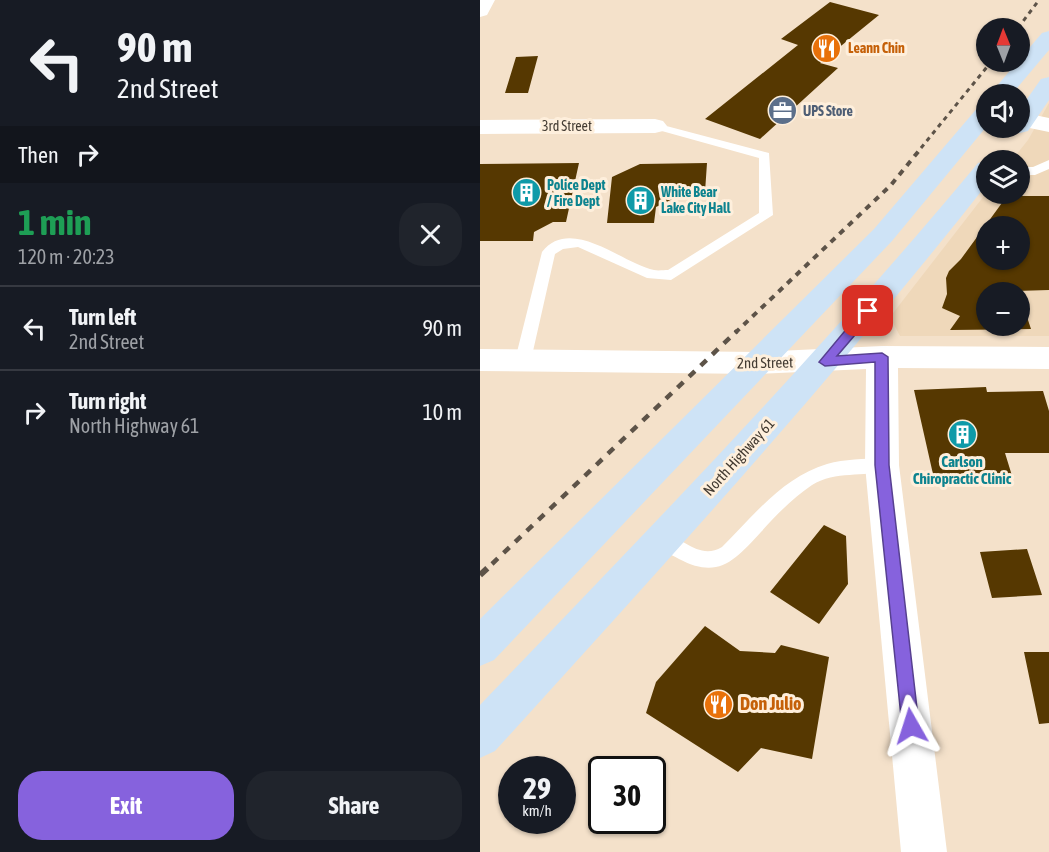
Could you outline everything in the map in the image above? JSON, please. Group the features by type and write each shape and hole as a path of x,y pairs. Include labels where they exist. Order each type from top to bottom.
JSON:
{"main road":[{"path":"1011,84 1049,37"},
{"name":"North Highway 61","path":"480,736 825,362 929,241 1049,84"},
{"path":"480,647 883,235 976,125"}],"street":[{"path":"480,10 485,0"},
{"path":"1004,145 1049,125"},
{"name":"3rd Street","path":"480,127 655,126"},
{"path":"882,357 882,465 924,852"},
{"name":"2nd Street","path":"480,360 758,363 825,362 882,357 1049,358"}],"lane":[{"path":"523,360 549,252 560,245 580,243 652,275 670,275 766,214 765,156 655,126"},
{"path":"1030,171 1049,164"},
{"path":"663,540 699,561 719,560 729,553 799,483 819,473 843,467 882,465"}],"shaded area":[{"path":"1049,103 1049,336 1030,336 1030,282 976,282 976,336 900,336 890,317 978,204 1030,204 1030,150 1020,150 1030,138"}],"building":[{"path":"830,2 879,15 820,63 838,68 760,139 705,119 798,45 781,39"},
{"path":"538,56 528,93 505,93 516,57"},
{"name":"Police Dept / Fire Dept","path":"579,163 566,222 553,222 534,232 533,241 480,241 480,164"},
{"name":"White Bear Lake City Hall","path":"707,163 705,192 685,193 656,207 654,223 607,223 612,177 640,164"},
{"path":"1030,196 1049,196 1049,290 1030,291 1030,282 976,282 976,330 950,330 960,316 942,308 947,294 946,278 949,271 976,238 976,270 1030,270 1030,216 992,216 1001,204 1030,204"},
{"name":"Carlson Chiropractic Clinic","path":"986,387 987,392 1043,391 1049,411 1049,453 1005,453 1013,479 935,483 914,390"},
{"path":"824,525 846,536 848,584 819,624 770,592"},
{"path":"1027,549 1042,595 992,598 980,552"},
{"path":"705,626 740,651 775,653 781,645 829,657 812,759 761,748 738,772 646,713 656,682"},
{"path":"1024,652 1049,652 1049,723 1039,724"}],"railway":[{"path":"1026,18 1039,0"},
{"path":"921,148 983,72"},
{"path":"735,333 891,185 922,147"},
{"path":"492,564 737,331"},
{"path":"480,575 494,562"}],"place":[{"name":"Leann Chin","path":"827,48"},
{"name":"UPS Store","path":"782,111"},
{"name":"Police Dept / Fire Dept","path":"526,193"},
{"name":"White Bear Lake City Hall","path":"640,200"},
{"name":"Carlson Chiropractic Clinic","path":"962,435"},
{"name":"Don Julio","path":"719,704"}],"route":[{"path":"868,311 825,362 882,357 882,465 911,726"}]}
